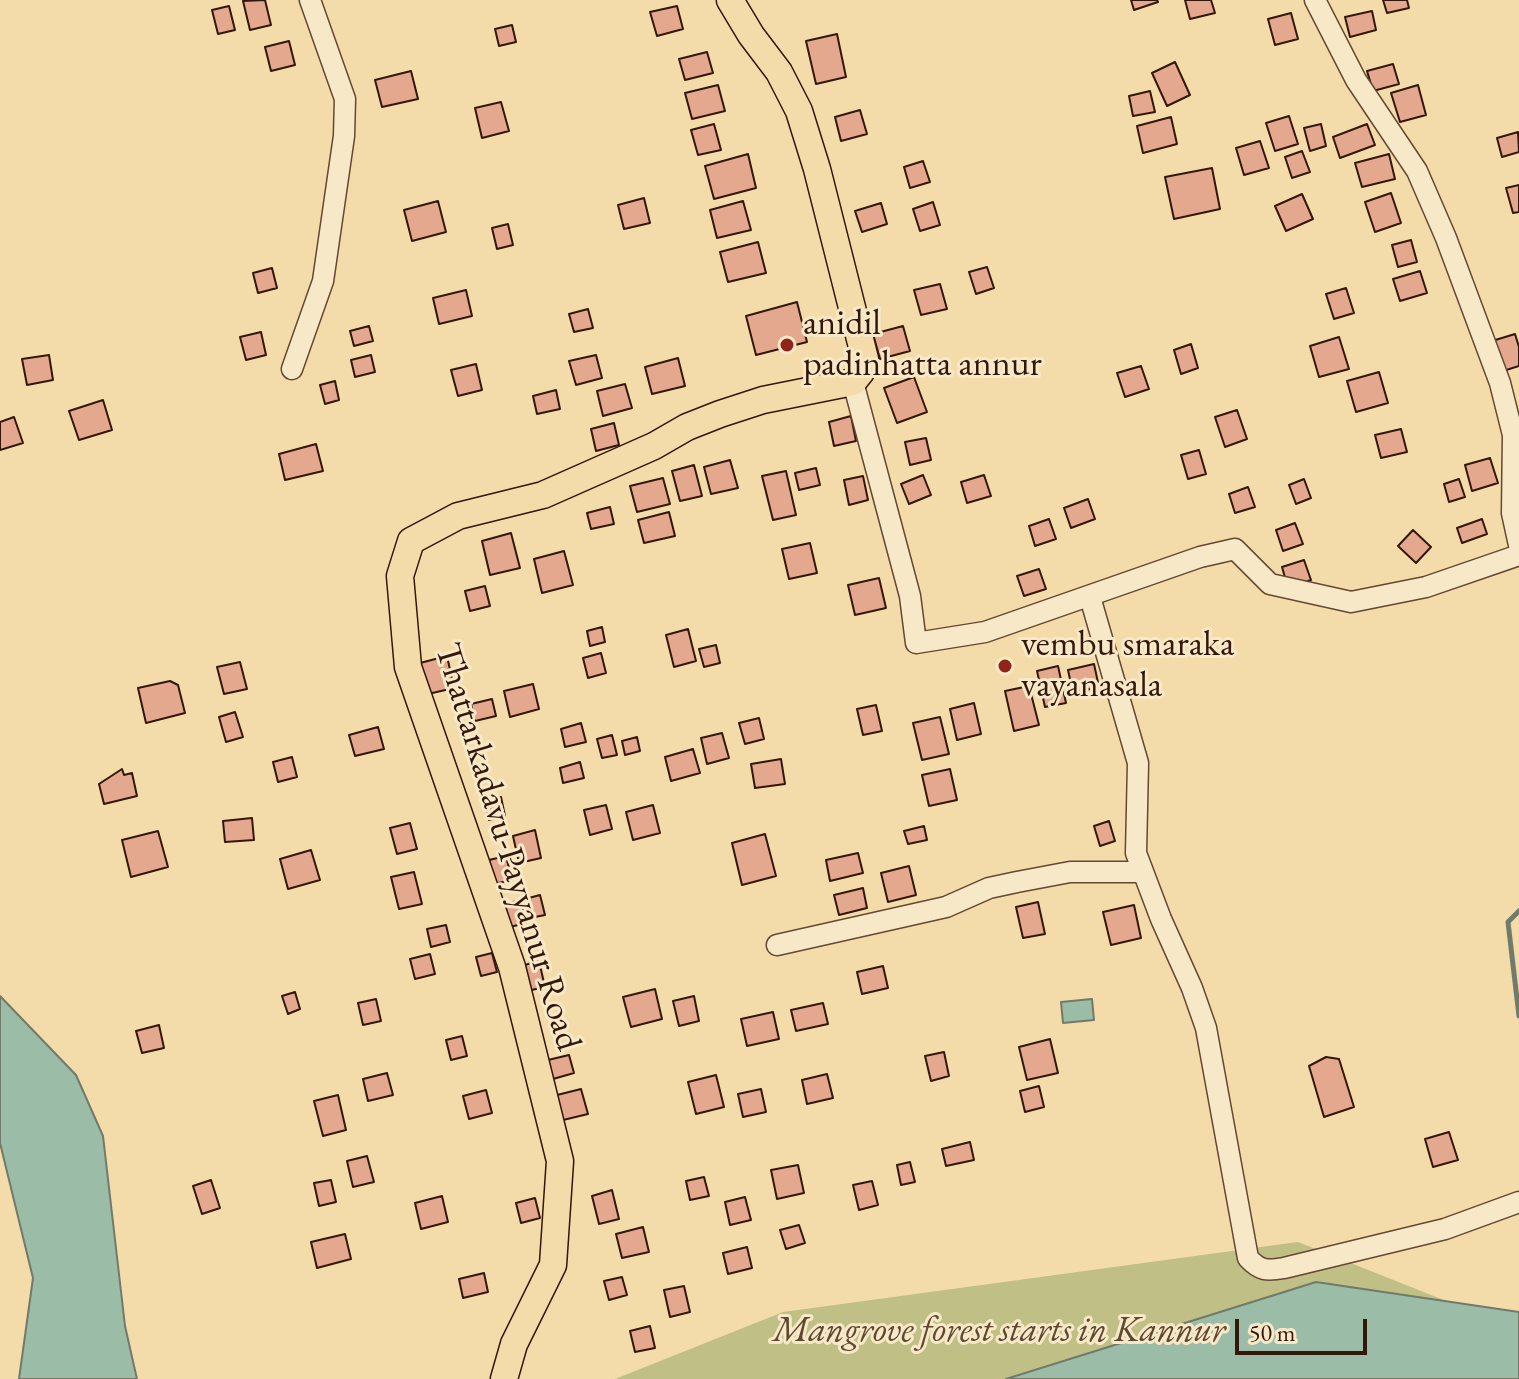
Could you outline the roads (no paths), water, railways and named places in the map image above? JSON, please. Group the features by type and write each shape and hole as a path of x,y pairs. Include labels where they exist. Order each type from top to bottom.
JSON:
{"main road":[{"path":"730,0 779,72 799,111 817,169 865,359 861,372 853,382"},
{"name":"Thattarkadavu-Payyanur Road","path":"504,1379 514,1344 553,1265 560,1161 512,967 408,667 400,576 411,541 458,516 543,495 720,414 763,400 853,382"}],"street":[{"path":"292,369 323,281 344,136 345,99 310,0"},
{"path":"1315,0 1356,80 1417,171 1446,238 1500,383 1513,435 1512,513 1519,545"},
{"path":"853,382 910,596 916,643 985,632 1200,557 1235,549 1270,584 1351,602 1426,587 1519,555"},
{"path":"1090,597 1138,763 1136,853 1206,1028 1248,1258 1257,1268 1268,1271 1284,1268 1445,1229 1519,1202"},
{"path":"777,945 946,907 989,888 1017,882 1070,872 1143,872"}],"waterway":[{"path":"1519,911 1508,922 1519,1016"}],"place":[{"name":"anidil padinhatta annur","path":"787,345"},
{"name":"vembu smaraka vayanasala","path":"1005,666"}],"park label":[{"name":"Mangrove forest starts in Kannur","path":"999,1331"}]}
